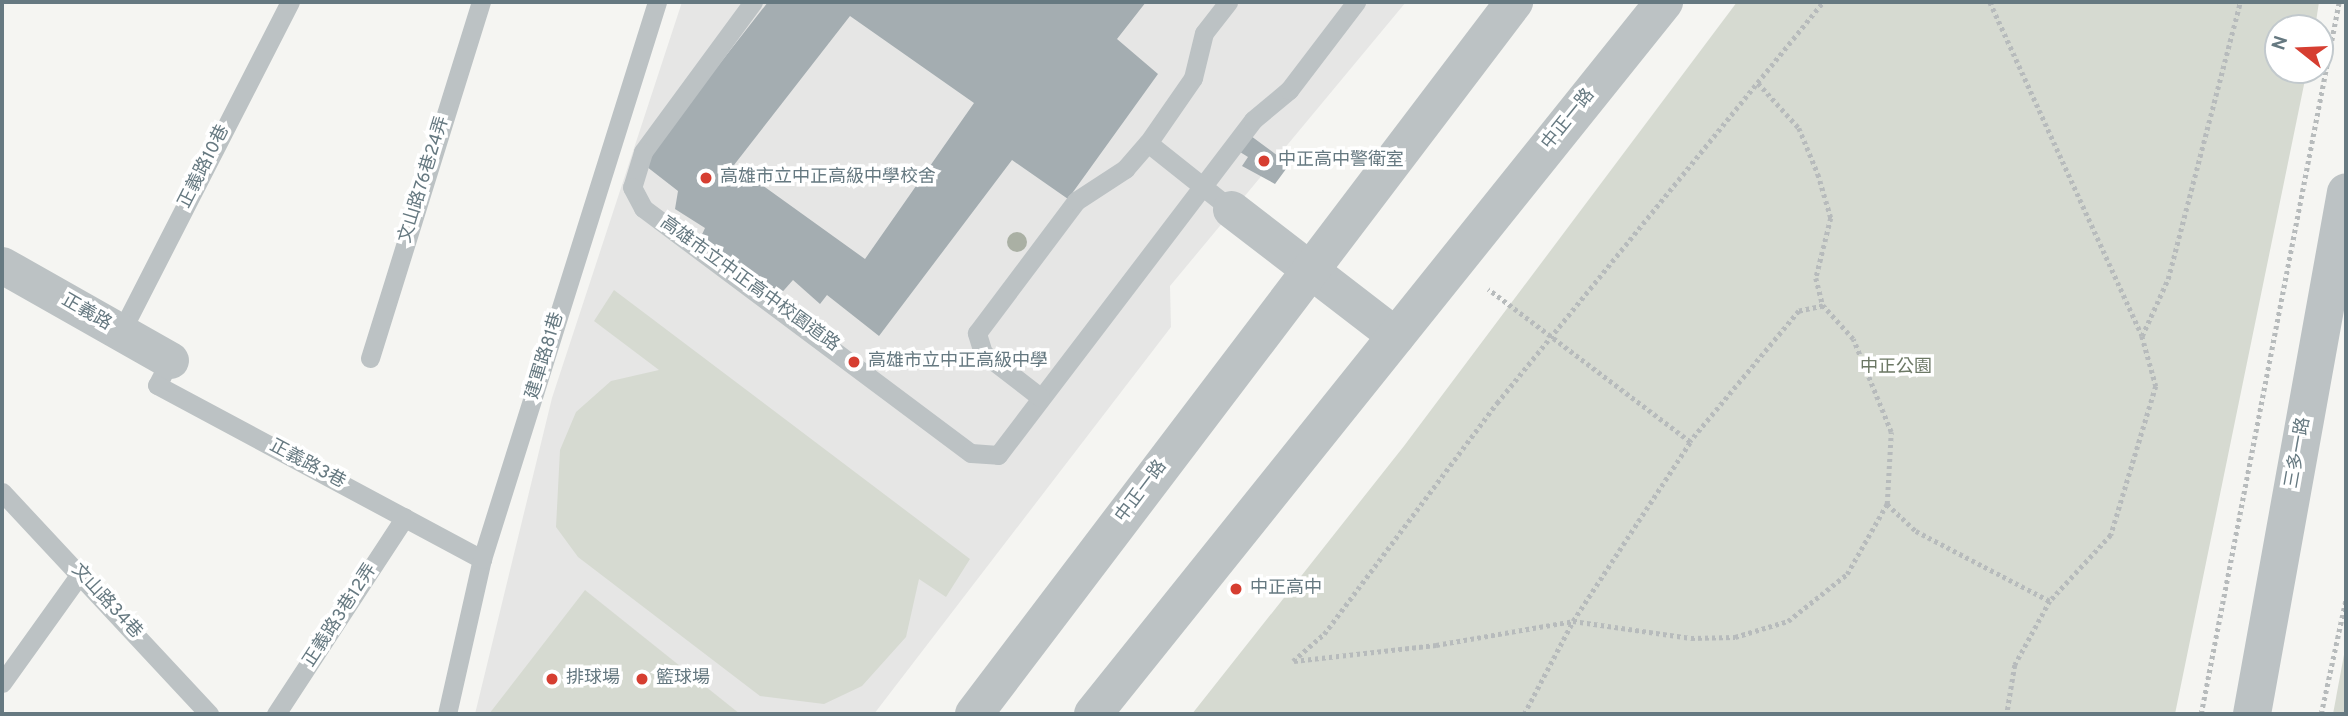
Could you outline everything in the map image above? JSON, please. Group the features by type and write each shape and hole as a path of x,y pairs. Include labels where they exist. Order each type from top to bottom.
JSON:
{"street":[{"name":"中正一路","path":"974,714 1514,2"},
{"name":"中正一路","path":"1093,714 1664,2"},
{"name":"三多一路","path":"2252,714 2346,192"},
{"path":"1218,198 1396,336"},
{"name":"正義路","path":"2,265 170,360"}],"lane":[{"name":"正義路10巷","path":"121,332 290,2"},
{"name":"文山路76巷24弄","path":"370,358 481,2"},
{"name":"建軍路81巷","path":"447,714 482,559 657,2"},
{"name":"高雄市立中正高中校園道路","path":"752,2 643,152 632,187 643,208 971,453 998,455 1040,397 1218,198 1356,2"},
{"path":"1040,397 983,353 977,333 1076,201 1125,169 1148,143 1193,78 1204,33 1228,2"},
{"path":"1148,143 1218,198"},
{"name":"正義路3巷","path":"170,360 157,385 482,559"},
{"name":"文山路34巷","path":"2,492 209,714"},
{"name":"正義路3巷12弄","path":"276,714 405,517"},
{"path":"2,683 80,574"}],"path":[{"path":"1758,83 1799,128 1818,174 1831,218 1816,278 1823,306 1853,338 1891,432 1887,504 1847,574 1788,621 1735,637 1690,638 1573,621 1436,645 1293,661 1324,634 1552,337 1823,2"},
{"path":"1990,2 2142,336 2156,386 2129,489 2111,534 2050,601 2015,665 2007,714"},
{"path":"2142,336 2168,279 2240,2"},
{"path":"2201,714 2339,2"},
{"path":"1488,289 1690,442"},
{"path":"1524,714 1573,621 1690,442 1799,311 1823,306"},
{"path":"1887,504 1916,531 2050,601"},
{"path":"2321,714 2346,598"}],"shaded area":[{"name":"高雄市立中正高級中學","path":"682,2 1406,2 1170,286 1171,327 874,714 475,714 552,398"}],"green space":[{"name":"中正公園","path":"1737,2 2319,2 2317,14 2264,14 2264,84 2304,84 2175,714 1192,714 1404,446"},
{"path":"614,290 970,559 946,597 919,579 906,637 862,686 824,704 760,696 578,557 556,527 560,450 576,412 611,381 659,370 594,321"},
{"name":"籃球場","path":"585,590 740,714 489,714"},
{"path":"2346,644 2346,714 2333,714"}],"building":[{"name":"高雄市立中正高級中學校舍","path":"768,2 1146,2 1117,39 1158,74 1068,199 1012,160 879,336 827,295 820,304 793,280 777,298 698,243 705,228 675,209 678,191 642,163","holes":["850,16 974,103 865,259 734,165"]},
{"name":"中正高中警衛室","path":"1251,136 1282,159 1286,169 1275,184 1242,166 1248,157 1240,152"}],"place":[{"name":"中正高中警衛室","path":"1264,161"},
{"name":"高雄市立中正高級中學校舍","path":"706,178"},
{"name":"高雄市立中正高級中學","path":"854,362"},
{"name":"中正高中","path":"1236,589"},
{"name":"排球場","path":"552,679"},
{"name":"籃球場","path":"642,679"}]}
